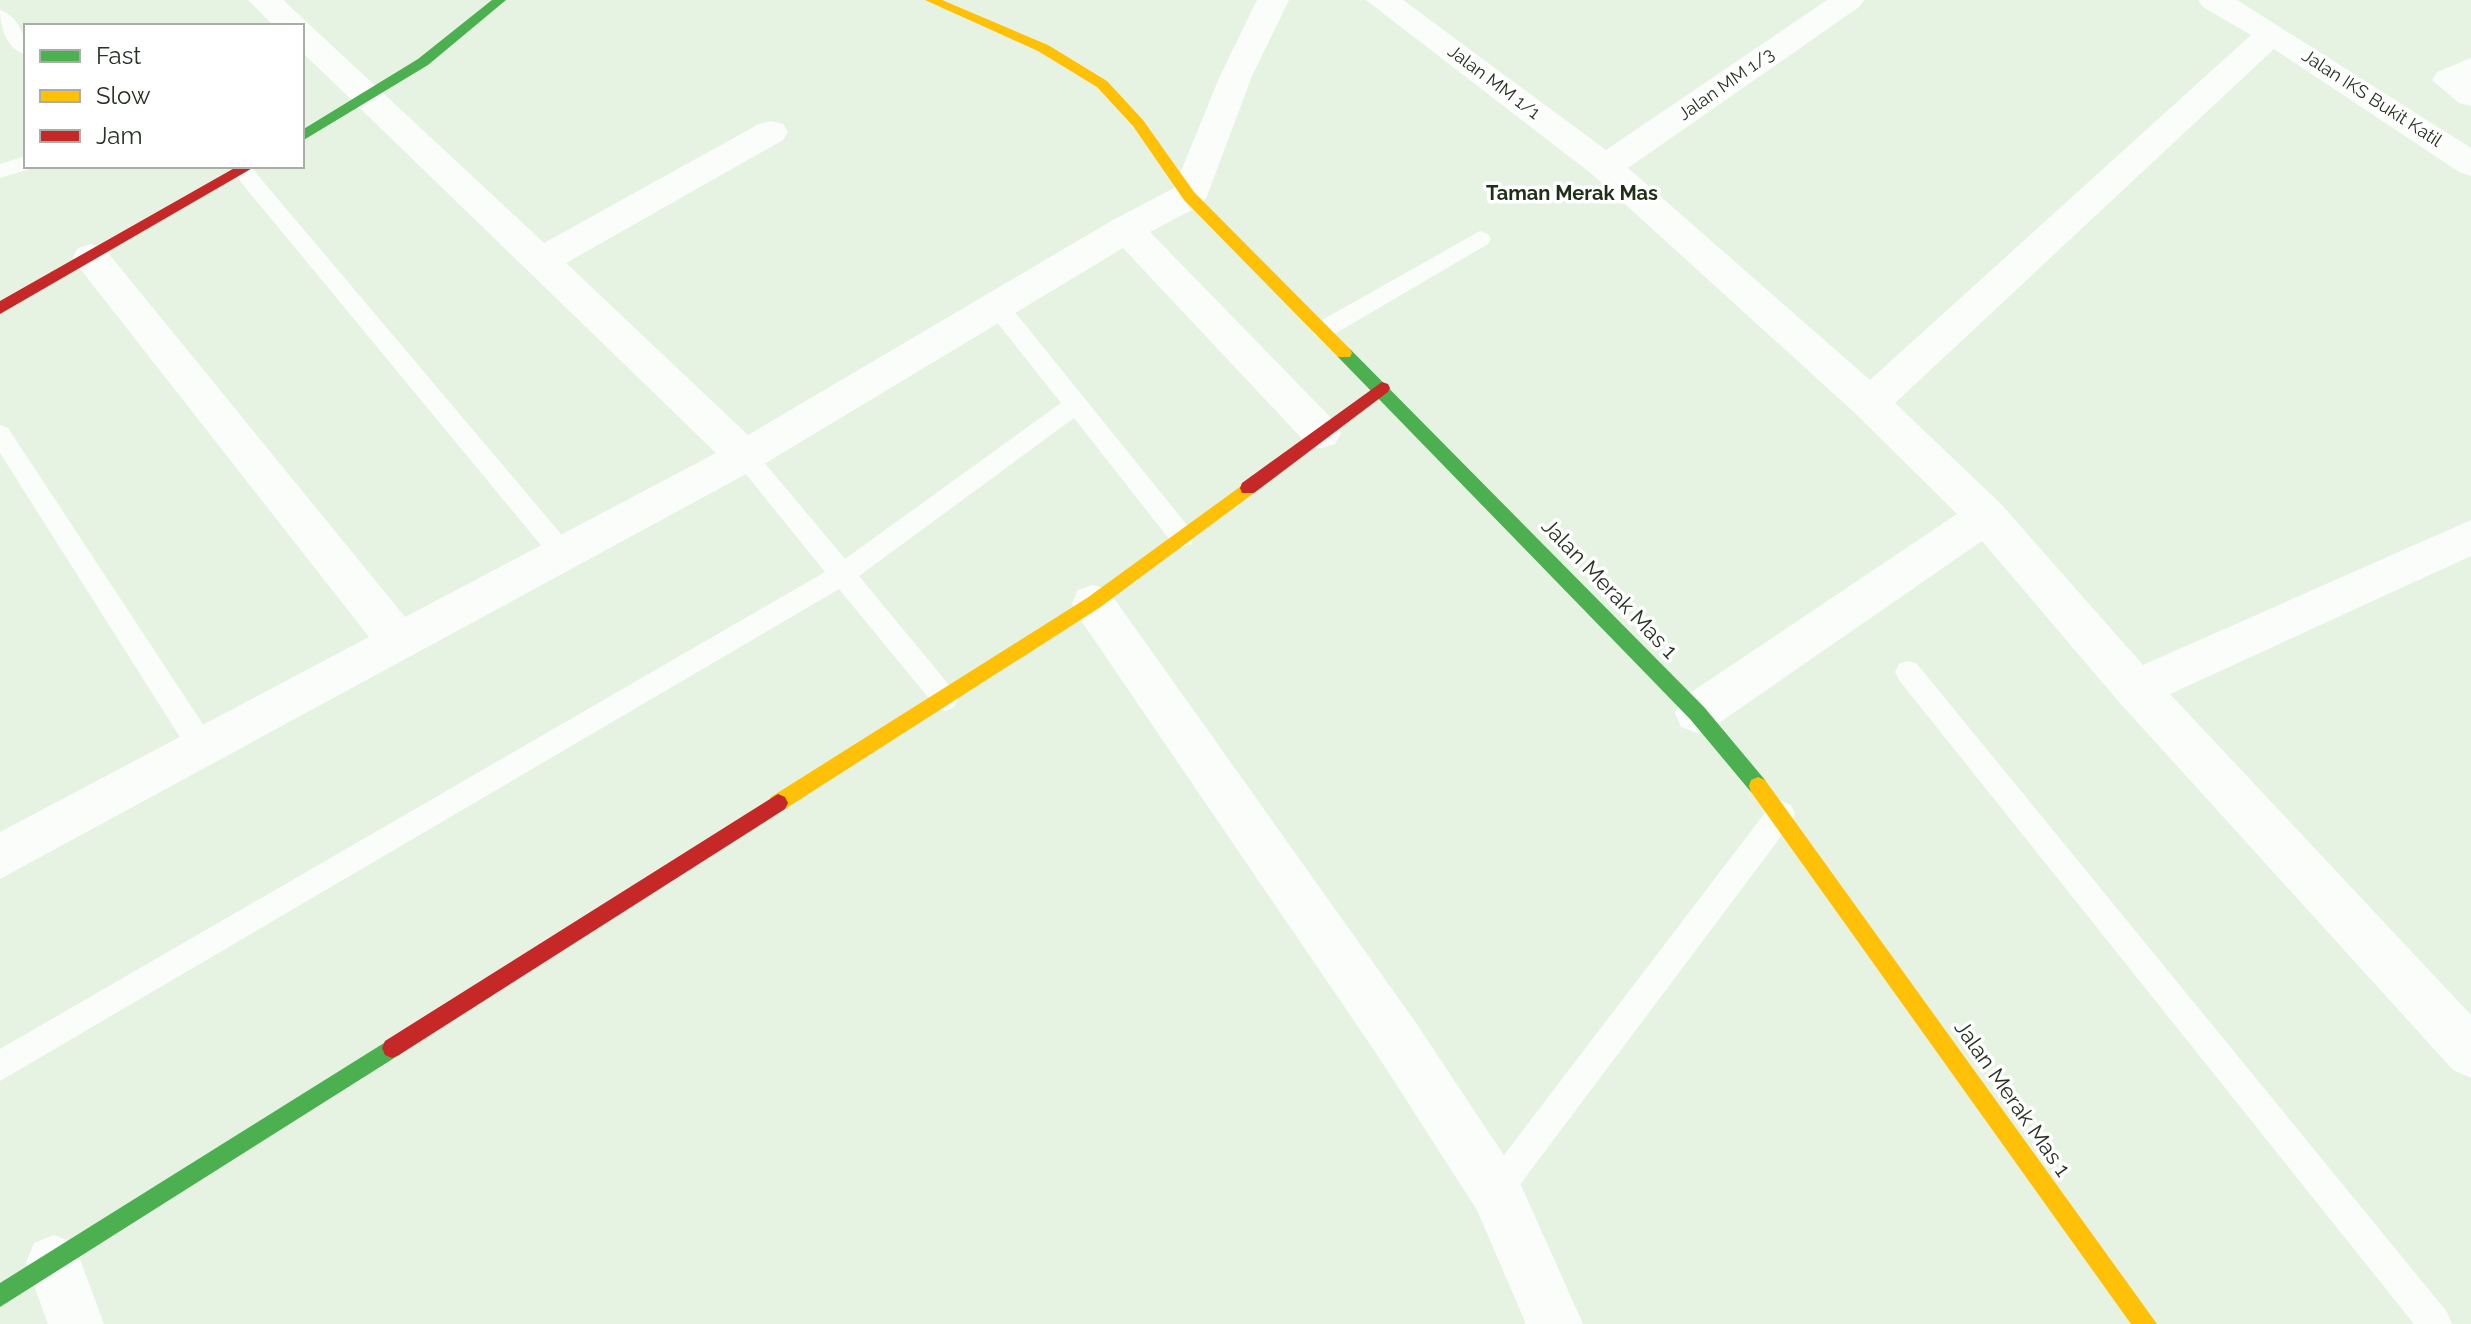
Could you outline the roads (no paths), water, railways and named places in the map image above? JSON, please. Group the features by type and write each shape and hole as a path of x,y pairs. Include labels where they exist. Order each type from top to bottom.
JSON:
{"street":[{"path":"264,0 291,24"},
{"path":"304,135 423,62 500,0"},
{"name":"Jalan Merak Mas 1","path":"931,0 1073,65 1101,84 1127,108 1189,196 1382,388 1697,713 1781,814 2145,1324"},
{"path":"0,857 745,456 1126,229 1189,196 1241,62 1273,0"},
{"name":"Jalan MM 1/3","path":"1605,167 1848,0"},
{"name":"Jalan IKS Bukit Katil","path":"2214,0 2272,33 2471,164"},
{"name":"Jalan MM 1/1","path":"1388,2 1605,167 1870,403 1986,516 2136,689 2471,1052"},
{"path":"1870,403 2272,33"},
{"path":"304,36 745,456"},
{"path":"2471,69 2449,80 2471,95"},
{"path":"541,261 771,132"},
{"path":"0,308 246,168"},
{"path":"1126,229 1321,433"},
{"path":"91,257 399,642"},
{"path":"0,1296 1093,603 1382,388"},
{"path":"1697,713 1986,516"},
{"path":"2136,689 2471,537"},
{"path":"1093,603 1396,1038 1496,1191 1555,1324"},
{"path":"54,1263 76,1324"}],"lane":[{"path":"0,16 24,46"},
{"path":"0,171 24,164"},
{"path":"246,168 563,554"},
{"path":"1323,330 1480,239"},
{"path":"997,306 1182,537"},
{"path":"0,1066 843,574 1076,404"},
{"path":"0,434 202,747"},
{"path":"745,456 945,699"},
{"path":"1908,672 2435,1324"},
{"path":"1496,1191 1781,814"}],"district":[{"name":"Taman Merak Mas","path":"1572,193"}]}
